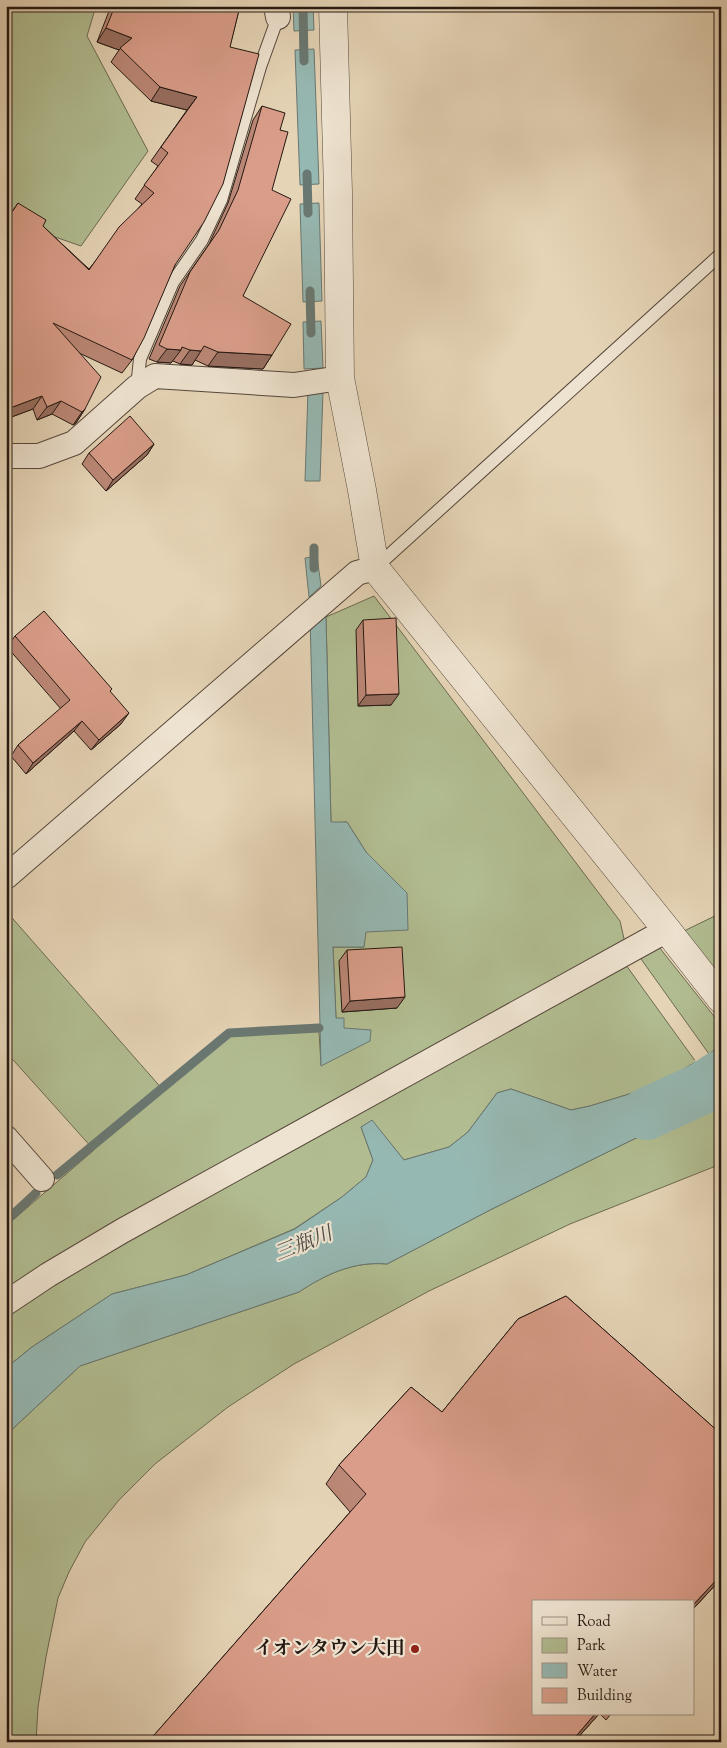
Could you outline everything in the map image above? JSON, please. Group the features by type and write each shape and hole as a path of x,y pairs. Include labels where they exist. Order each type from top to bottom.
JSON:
{"street":[{"path":"333,6 338,192 333,379 362,490 375,568 721,999"},
{"path":"6,456 39,456 74,443 137,387 155,376 299,384 333,379"},
{"path":"6,877 357,573 375,568"},
{"path":"6,1303 48,1275 122,1231 667,930"},
{"path":"6,1138 42,1179"}],"lane":[{"path":"137,387 140,360 173,282 202,240 221,200 277,12"},
{"path":"375,568 721,254"}],"green space":[{"path":"6,6 96,6 87,36 148,151 81,246 6,220"},
{"path":"374,596 620,921 625,943 6,1293 6,1226 94,1150 6,1052 6,911 164,1091 230,1035 319,1031 321,1065 344,1028 336,1018 333,947 364,947 365,932 407,893 366,852 347,822 331,823 326,617"},
{"path":"721,913 721,978 684,931"},
{"path":"655,942 721,1025 721,1045 709,1054 636,952"},
{"path":"623,961 696,1062 652,1087 571,1110 511,1089 497,1093 468,1132 449,1147 404,1160 372,1121 361,1127 373,1160 366,1177 342,1197 294,1229 186,1275 112,1294 32,1347 6,1368 6,1317 39,1292 135,1229"},
{"path":"721,1102 721,1164 570,1224 429,1291 294,1364 228,1407 155,1464 119,1500 85,1542 69,1572 58,1598 46,1657 38,1707 36,1742 6,1742 6,1435 80,1366 299,1292 330,1274 341,1270 363,1265 387,1264 492,1209 634,1139"}],"water":[{"path":"293,6 313,6 314,30 294,31"},
{"path":"314,49 319,184 300,185 295,50"},
{"path":"319,203 322,301 303,302 300,204"},
{"path":"321,321 323,368 304,369 303,322"},
{"path":"308,391 323,392 320,481 305,481"},
{"path":"317,556 321,586 309,597 305,558"},
{"path":"310,615 326,617 331,822 347,822 366,852 407,893 408,930 366,932 364,947 333,947 336,1018 344,1018 344,1028 371,1030 370,1041 321,1066"},
{"path":"721,1045 721,1071 709,1054"},
{"path":"696,1062 721,1098 721,1102 634,1139 492,1209 387,1264 363,1265 341,1270 330,1274 299,1292 80,1366 6,1435 6,1368 32,1347 112,1294 186,1275 295,1229 342,1197 366,1177 373,1160 361,1127 372,1120 404,1160 449,1147 468,1132 497,1093 511,1089 571,1110 652,1087"}],"pier":[{"path":"694,1060 698,1061 721,1093 721,1098"}],"building":[{"path":"115,6 240,6 230,47 259,54 223,184 204,222 175,265 144,338 132,360 53,323 101,377 85,409 82,412 61,401 47,407 42,396 10,408 6,399 6,220 18,203 46,220 43,226 89,270 119,227 154,193 144,185 168,153 161,147 197,97 160,87 120,48 132,38 106,28"},
{"path":"262,106 285,113 280,130 288,132 272,190 291,199 243,296 291,324 272,355 218,352 204,346 201,351 182,347 181,350 167,349 159,345 190,272 219,230 238,190"},
{"path":"130,416 154,444 113,480 89,453"},
{"path":"44,611 112,689 110,691 129,713 99,740 82,721 33,763 18,745 70,700 15,636"},
{"path":"396,618 399,694 366,695 363,620"},
{"path":"402,947 405,997 350,1001 347,950"},
{"path":"566,1296 721,1434 721,1575 694,1604 694,1600 532,1600 532,1716 593,1716 571,1742 148,1742 366,1494 339,1465 411,1387 442,1412 518,1319"}],"waterway":[{"path":"303,6 304,61"},
{"path":"307,174 308,213"},
{"path":"310,291 311,333"},
{"path":"314,548 314,568"},
{"path":"57,1175 229,1033 319,1028"},
{"name":"三瓶川","path":"646,1114 703,1088 721,1076"},
{"path":"6,1221 36,1193"}],"place":[{"name":"イオンタウン大田","path":"415,1649"}]}
